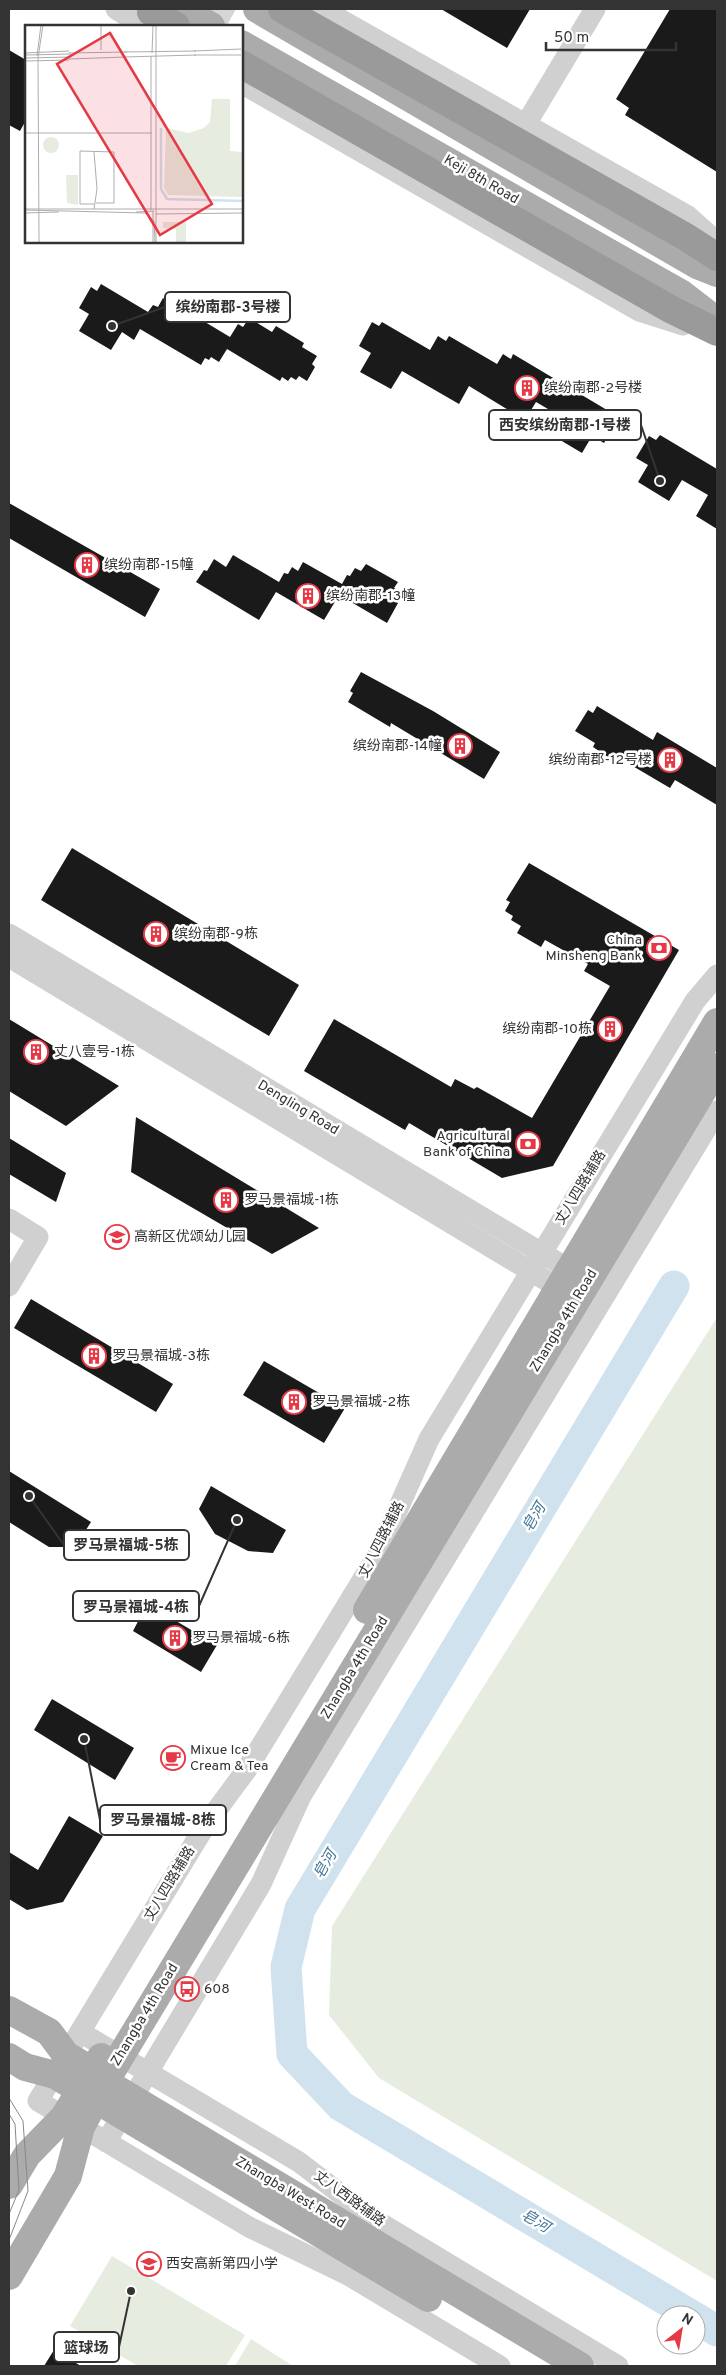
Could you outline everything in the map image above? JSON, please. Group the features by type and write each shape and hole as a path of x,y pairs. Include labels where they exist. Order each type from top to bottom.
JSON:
{"highway":[{"path":"282,9 686,237 717,257"},
{"path":"147,19 172,25"},
{"path":"242,65 672,310 717,332"}],"main road":[{"path":"180,9 208,25"},
{"path":"257,9 697,265 717,273"},
{"name":"Keji 8th Road","path":"242,45 682,294 717,321"},
{"name":"Zhangba 4th Road","path":"574,1285 717,1022"},
{"name":"Zhangba 4th Road","path":"9,2185 26,2155 72,2122 574,1285 717,1067"},
{"name":"Zhangba West Road","path":"9,2010 49,2032 60,2065"},
{"name":"Zhangba West Road","path":"9,2057 25,2068 60,2065 543,2366"},
{"name":"Zhangba West Road","path":"128,2107 580,2366"},
{"name":"Zhangba 4th Road","path":"9,2276 68,2176 72,2122"}],"street":[{"path":"116,9 147,19"},
{"path":"322,9 688,216 717,242"},
{"path":"526,124 595,9"},
{"path":"242,84 638,311 717,336"},
{"name":"Dengling Road","path":"9,934 574,1285"},
{"name":"Dengling Road","path":"9,957 536,1262"},
{"name":"丈八四路辅路","path":"72,2122 38,2101 205,1826 247,1769 377,1556 429,1440 695,1001 717,975"},
{"path":"106,2142 261,1884 301,1796 717,1111"},
{"path":"9,1219 38,1237 9,1286"},
{"name":"丈八西路辅路","path":"80,2032 299,2162 372,2218 618,2366"},
{"path":"72,2122 249,2227 348,2275 500,2366"}],"shaded area":[{"path":"716,1319 717,2281 379,2078 329,2015 332,1926"},
{"path":"112,2256 245,2335 226,2366 138,2366 70,2326"},
{"path":"251,2339 293,2366 235,2366"}],"building":[{"path":"441,9 530,9 507,48"},
{"path":"670,9 717,9 717,172 625,115 629,108 616,99"},
{"path":"9,50 25,59 25,122 20,131 9,125"},
{"path":"101,284 148,312 153,305 158,307 163,298 184,311 186,306 207,319 205,322 230,337 238,324 243,327 249,318 272,332 276,326 304,343 302,347 317,356 312,364 315,367 307,381 299,376 296,380 291,377 288,381 282,377 280,381 227,349 219,362 211,357 209,360 205,358 201,365 140,329 134,340 122,332 111,350 79,331 89,314 79,308 91,287 97,291"},
{"name":"缤纷南郡-2号楼","path":"372,322 379,326 382,322 430,350 438,336 446,341 449,336 497,364 503,354 511,359 513,354 612,413 610,415 618,420 604,443 592,436 582,453 550,434 560,416 536,402 525,420 469,386 459,404 402,371 391,389 360,372 371,353 359,346"},
{"path":"660,435 717,469 717,529 696,516 708,495 682,480 669,501 638,482 648,465 636,458 649,436 656,440"},
{"name":"缤纷南郡-15幢","path":"9,503 160,589 145,617 9,538"},
{"path":"233,555 279,582 284,573 288,574 292,567 298,571 303,562 342,584 347,575 350,576 355,568 361,571 366,564 398,582 394,588 401,592 395,601 398,603 387,623 339,595 324,620 276,592 259,620 196,582 204,570 207,571 214,559 226,567"},
{"path":"361,672 433,711 500,752 484,779 391,723 390,727 348,702 353,693 350,691"},
{"name":"缤纷南郡-12号楼","path":"597,706 653,740 657,732 717,768 717,805 675,780 670,788 614,755 611,759 593,747 595,743 575,731 588,710 593,713"},
{"name":"缤纷南郡-9栋","path":"72,848 299,985 269,1036 41,900"},
{"name":"缤纷南郡-10栋","path":"529,863 679,950 553,1166 502,1178 409,1123 405,1130 304,1071 334,1019 451,1087 455,1079 474,1089 477,1087 532,1118 610,986 584,971 588,964 545,940 541,947 517,933 521,926 511,920 513,916 505,911 510,902 506,900"},
{"name":"丈八壹号-1栋","path":"9,1019 119,1086 66,1126 9,1091"},
{"name":"罗马景福城-1栋","path":"136,1117 319,1228 272,1254 131,1172"},
{"path":"9,1138 66,1173 56,1202 9,1174"},
{"name":"罗马景福城-3栋","path":"31,1299 173,1384 156,1412 14,1328"},
{"name":"罗马景福城-2栋","path":"264,1361 345,1408 324,1443 243,1395"},
{"path":"9,1471 91,1522 75,1547 49,1547 9,1522"},
{"path":"211,1486 286,1530 273,1553 248,1551 215,1534 199,1509"},
{"name":"罗马景福城-6栋","path":"147,1604 217,1645 201,1672 133,1631"},
{"path":"52,1699 134,1748 115,1780 34,1730"},
{"path":"69,1816 103,1836 63,1902 27,1910 9,1899 9,1852 38,1870"},
{"path":"54,2350 81,2366 44,2366"}],"waterway":[{"name":"皂河","path":"674,1286 300,1909 286,1967 292,2054 341,2106 674,2305"},
{"name":"皂河","path":"706,2324 717,2331"}],"tunnel":[{"path":"204,9 233,25"}],"tram line":[{"path":"9,2098 23,2121 28,2191 9,2240"},
{"path":"9,2114 15,2124 19,2190 9,2214"}],"place":[{"name":"缤纷南郡-3号楼","path":"112,326"},
{"name":"缤纷南郡-2号楼","path":"527,388"},
{"name":"西安缤纷南郡-1号楼","path":"660,481"},
{"name":"缤纷南郡-15幢","path":"87,565"},
{"name":"缤纷南郡-13幢","path":"308,596"},
{"name":"缤纷南郡-14幢","path":"460,746"},
{"name":"缤纷南郡-12号楼","path":"670,760"},
{"name":"缤纷南郡-9栋","path":"156,934"},
{"name":"China Minsheng Bank","path":"659,948"},
{"name":"缤纷南郡-10栋","path":"610,1029"},
{"name":"丈八壹号-1栋","path":"36,1052"},
{"name":"Agricultural Bank of China","path":"528,1144"},
{"name":"罗马景福城-1栋","path":"226,1200"},
{"name":"高新区优颂幼儿园","path":"117,1237"},
{"name":"罗马景福城-3栋","path":"94,1356"},
{"name":"罗马景福城-2栋","path":"294,1402"},
{"name":"罗马景福城-5栋","path":"29,1496"},
{"name":"罗马景福城-4栋","path":"237,1520"},
{"name":"罗马景福城-6栋","path":"175,1638"},
{"name":"罗马景福城-8栋","path":"84,1739"},
{"name":"Mixue Ice Cream & Tea","path":"173,1758"},
{"name":"608","path":"187,1989"},
{"name":"西安高新第四小学","path":"149,2264"},
{"name":"篮球场","path":"131,2291"}]}
